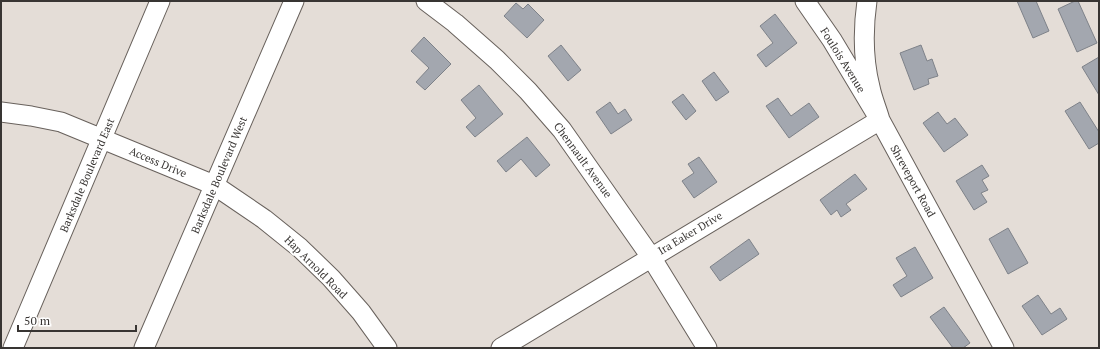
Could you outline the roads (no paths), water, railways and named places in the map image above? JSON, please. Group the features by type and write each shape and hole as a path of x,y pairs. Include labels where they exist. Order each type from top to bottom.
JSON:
{"street":[{"name":"Barksdale Boulevard East","path":"13,348 160,1"},
{"name":"Barksdale Boulevard West","path":"144,348 294,1"},
{"name":"Chennault Avenue","path":"426,1 455,23 497,60 528,91 562,130 651,256 707,348"},
{"name":"Foulois Avenue","path":"805,1 832,40 880,120"},
{"name":"Shreveport Road","path":"867,1 864,20 865,47 870,87 880,120 1004,348"},
{"name":"Access Drive","path":"1,112 61,122 214,185"},
{"name":"Ira Eaker Drive","path":"502,348 651,256 880,120"},
{"name":"Hap Arnold Road","path":"214,185 264,219 300,248 361,312 387,348"}]}
